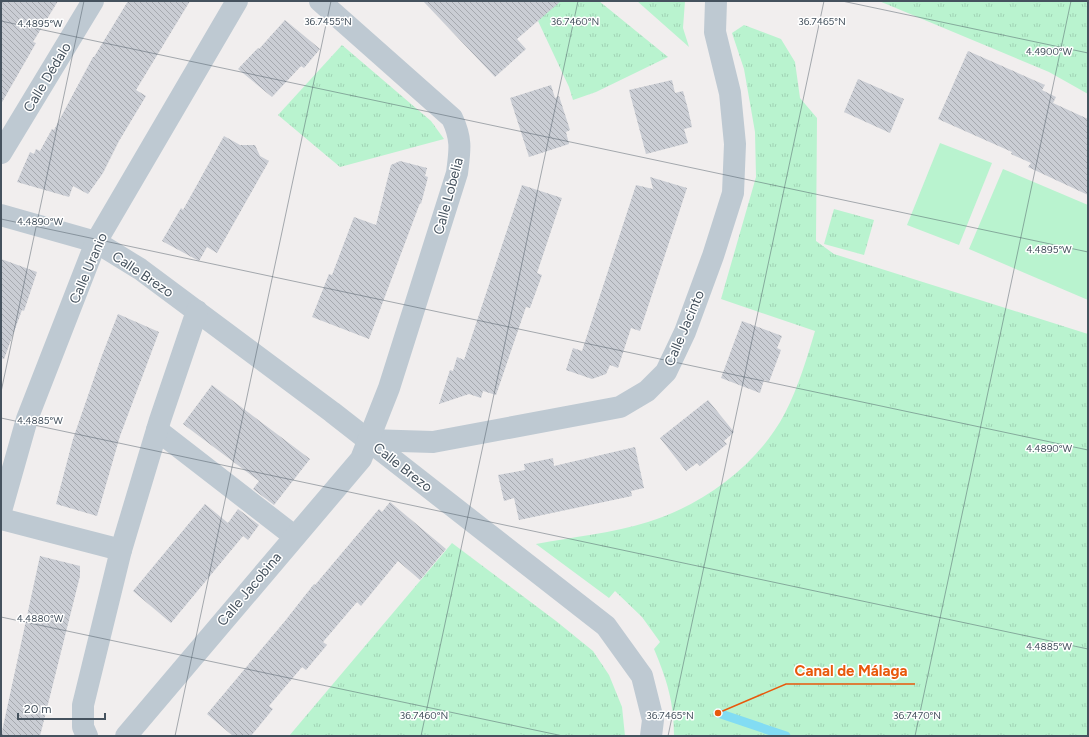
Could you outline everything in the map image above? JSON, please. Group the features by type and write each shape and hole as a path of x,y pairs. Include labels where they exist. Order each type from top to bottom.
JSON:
{"street":[{"name":"Calle Dédalo","path":"1,153 93,1"},
{"name":"Calle Uranio","path":"1,511 27,419 96,242 237,1"},
{"name":"Calle Lobelia","path":"320,1 452,118 459,132 460,148 457,173 389,388 368,440"},
{"name":"Calle Jacinto","path":"368,440 432,442 620,407 647,391 666,372 685,332 713,256 733,193 735,144 730,93 715,32 716,1"},
{"name":"Calle Brezo","path":"1,215 96,242 140,269 368,440 606,626 642,676 653,720 651,736"},
{"path":"87,736 83,727 83,705 121,550 191,323 197,312"},
{"path":"157,430 294,536"},
{"name":"Calle Jacobina","path":"126,736 294,536 361,459 368,440"},
{"path":"1,519 121,550"}],"green space":[{"path":"557,1 599,1 668,57 596,92 573,100 569,87 538,21"},
{"path":"637,1 685,1 683,28 689,47"},
{"path":"879,1 1088,1 1088,94 1049,72"},
{"path":"744,25 781,39 795,62 800,98 817,118 816,241 834,254 1088,334 1088,736 674,736 673,712 669,691 654,649 660,642 642,617 615,591 609,598 536,544 635,526 669,515 708,494 727,481 760,450 774,432 794,393 815,331 721,299 756,177 755,132 744,69 732,33"},
{"path":"342,45 431,121 444,139 340,167 278,115"},
{"path":"940,143 992,163 959,245 907,225"},
{"path":"1003,169 1088,205 1088,300 969,249"},
{"path":"834,209 874,220 864,255 824,244"},
{"path":"452,543 556,621 593,651 609,675 622,707 625,736 289,736"},
{"path":"490,724 527,736 486,736"}],"building":[{"path":"1,1 58,1 33,42 36,43 1,104"},
{"path":"128,1 190,1 136,90 146,96 119,141 103,173 88,194 73,186 69,197 17,182 30,152 34,154 36,149 40,151 52,129 54,130 93,57"},
{"path":"423,1 561,1 517,39 526,49 495,77"},
{"path":"285,20 320,49 304,68 301,66 272,97 238,69 258,48 259,49"},
{"path":"968,51 1045,85 1042,90 1056,97 1053,103 1088,119 1088,195 1028,167 1031,163 1011,154 1012,152 938,119"},
{"path":"858,79 904,99 890,133 844,112"},
{"path":"672,80 675,93 683,91 688,109 692,127 684,129 688,143 646,154 629,90"},
{"path":"551,85 555,98 559,96 570,130 566,132 569,144 529,157 510,98"},
{"path":"224,136 240,145 255,145 260,156 269,161 217,253 207,247 199,261 162,241 181,208 183,210"},
{"path":"400,161 427,168 425,176 428,177 421,204 420,203 369,339 312,317 329,274 332,275 354,217 376,225 391,165"},
{"path":"650,177 687,188 640,331 631,328 618,368 610,365 606,374 592,379 566,370 573,348 582,351 636,185 653,189"},
{"path":"522,185 562,198 537,273 542,275 530,308 526,307 496,395 483,391 481,398 469,394 439,404 450,370 453,371 457,357 464,360"},
{"path":"1,259 37,272 24,311 22,310 4,359 1,358"},
{"path":"118,314 159,332 120,436 97,516 56,504 73,439"},
{"path":"742,321 782,336 777,348 781,350 769,382 764,380 760,393 721,378"},
{"path":"212,385 310,459 274,505 253,489 259,481 183,424"},
{"path":"708,400 734,432 724,441 727,444 700,466 697,463 686,471 660,438"},
{"path":"635,447 644,488 631,491 632,496 519,520 514,498 504,501 498,475 525,470 524,464 553,458 554,466"},
{"path":"390,502 446,549 420,580 398,561 361,606 357,602 323,642 327,645 306,670 302,667 269,706 273,709 251,736 233,736 207,714 314,584 315,585 379,509 382,512"},
{"path":"205,504 228,523 238,509 259,525 248,540 243,536 171,623 133,591"},
{"path":"40,556 80,566 80,576 40,736 1,736"}],"waterway":[{"path":"718,713 786,736"}],"place":[{"name":"Canal de Málaga","path":"718,713"}]}
